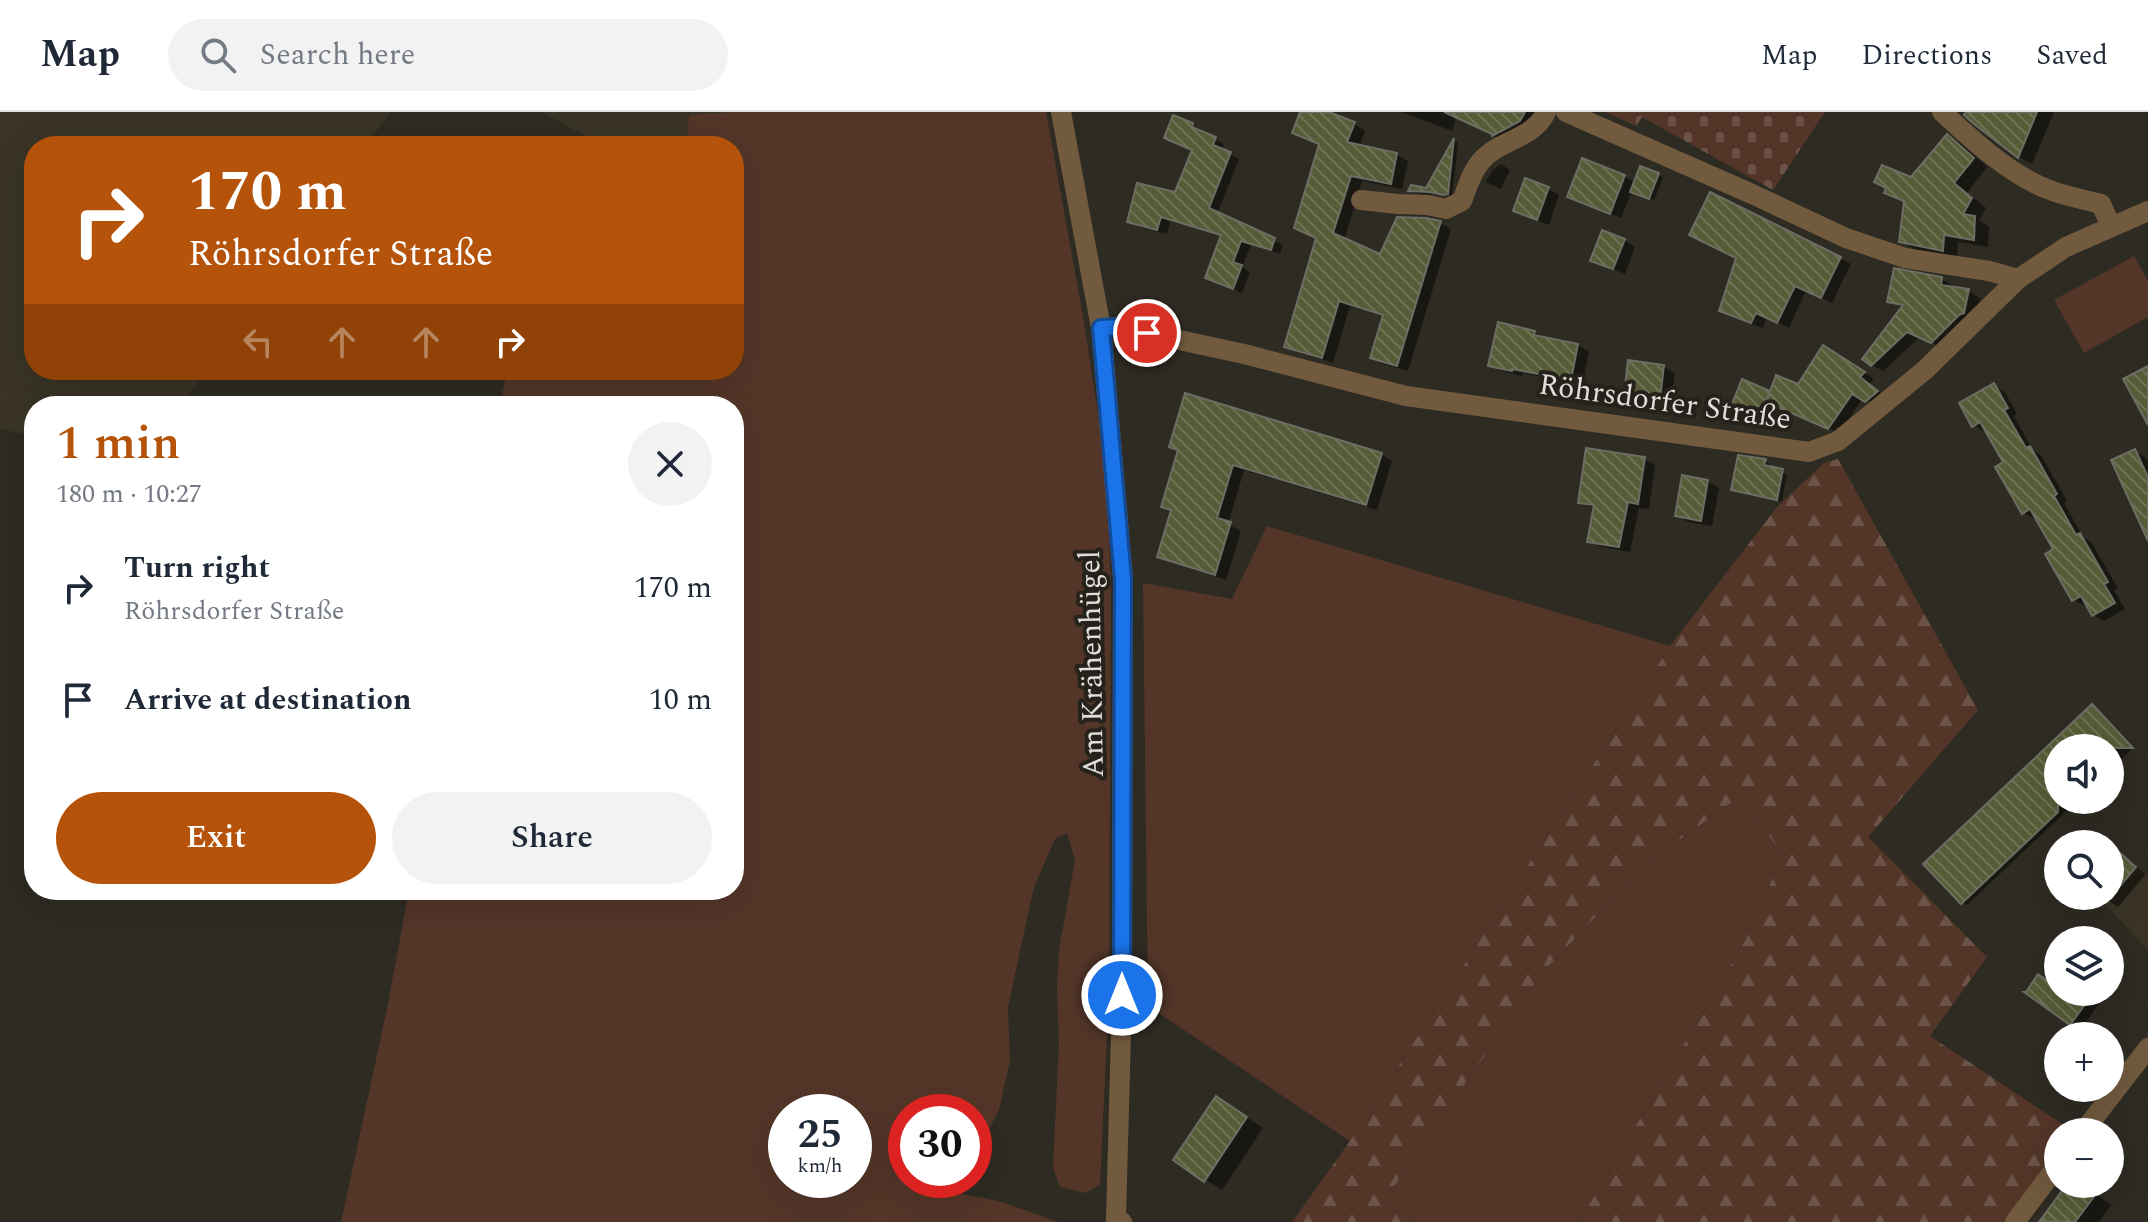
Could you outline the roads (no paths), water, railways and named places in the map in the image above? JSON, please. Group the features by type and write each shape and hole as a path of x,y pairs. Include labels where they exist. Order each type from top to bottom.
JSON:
{"street":[{"name":"Am Krähenhügel","path":"1061,112 1101,328 1123,579 1119,1220"},
{"path":"1361,200 1446,209 1462,201 1481,161 1525,135 1542,120 1546,112"},
{"path":"1566,112 1846,238 1905,258 1989,271 2018,279"},
{"path":"1942,112 2006,165 2044,188 2101,204 2111,226"},
{"name":"Röhrsdorfer Straße","path":"1101,328 1119,327 1244,354 1406,396 1809,452 1838,441 1925,370 2018,279 2066,247 2148,211"},
{"path":"2094,1118 2148,1048"},
{"path":"2015,1222 2044,1184"}]}
